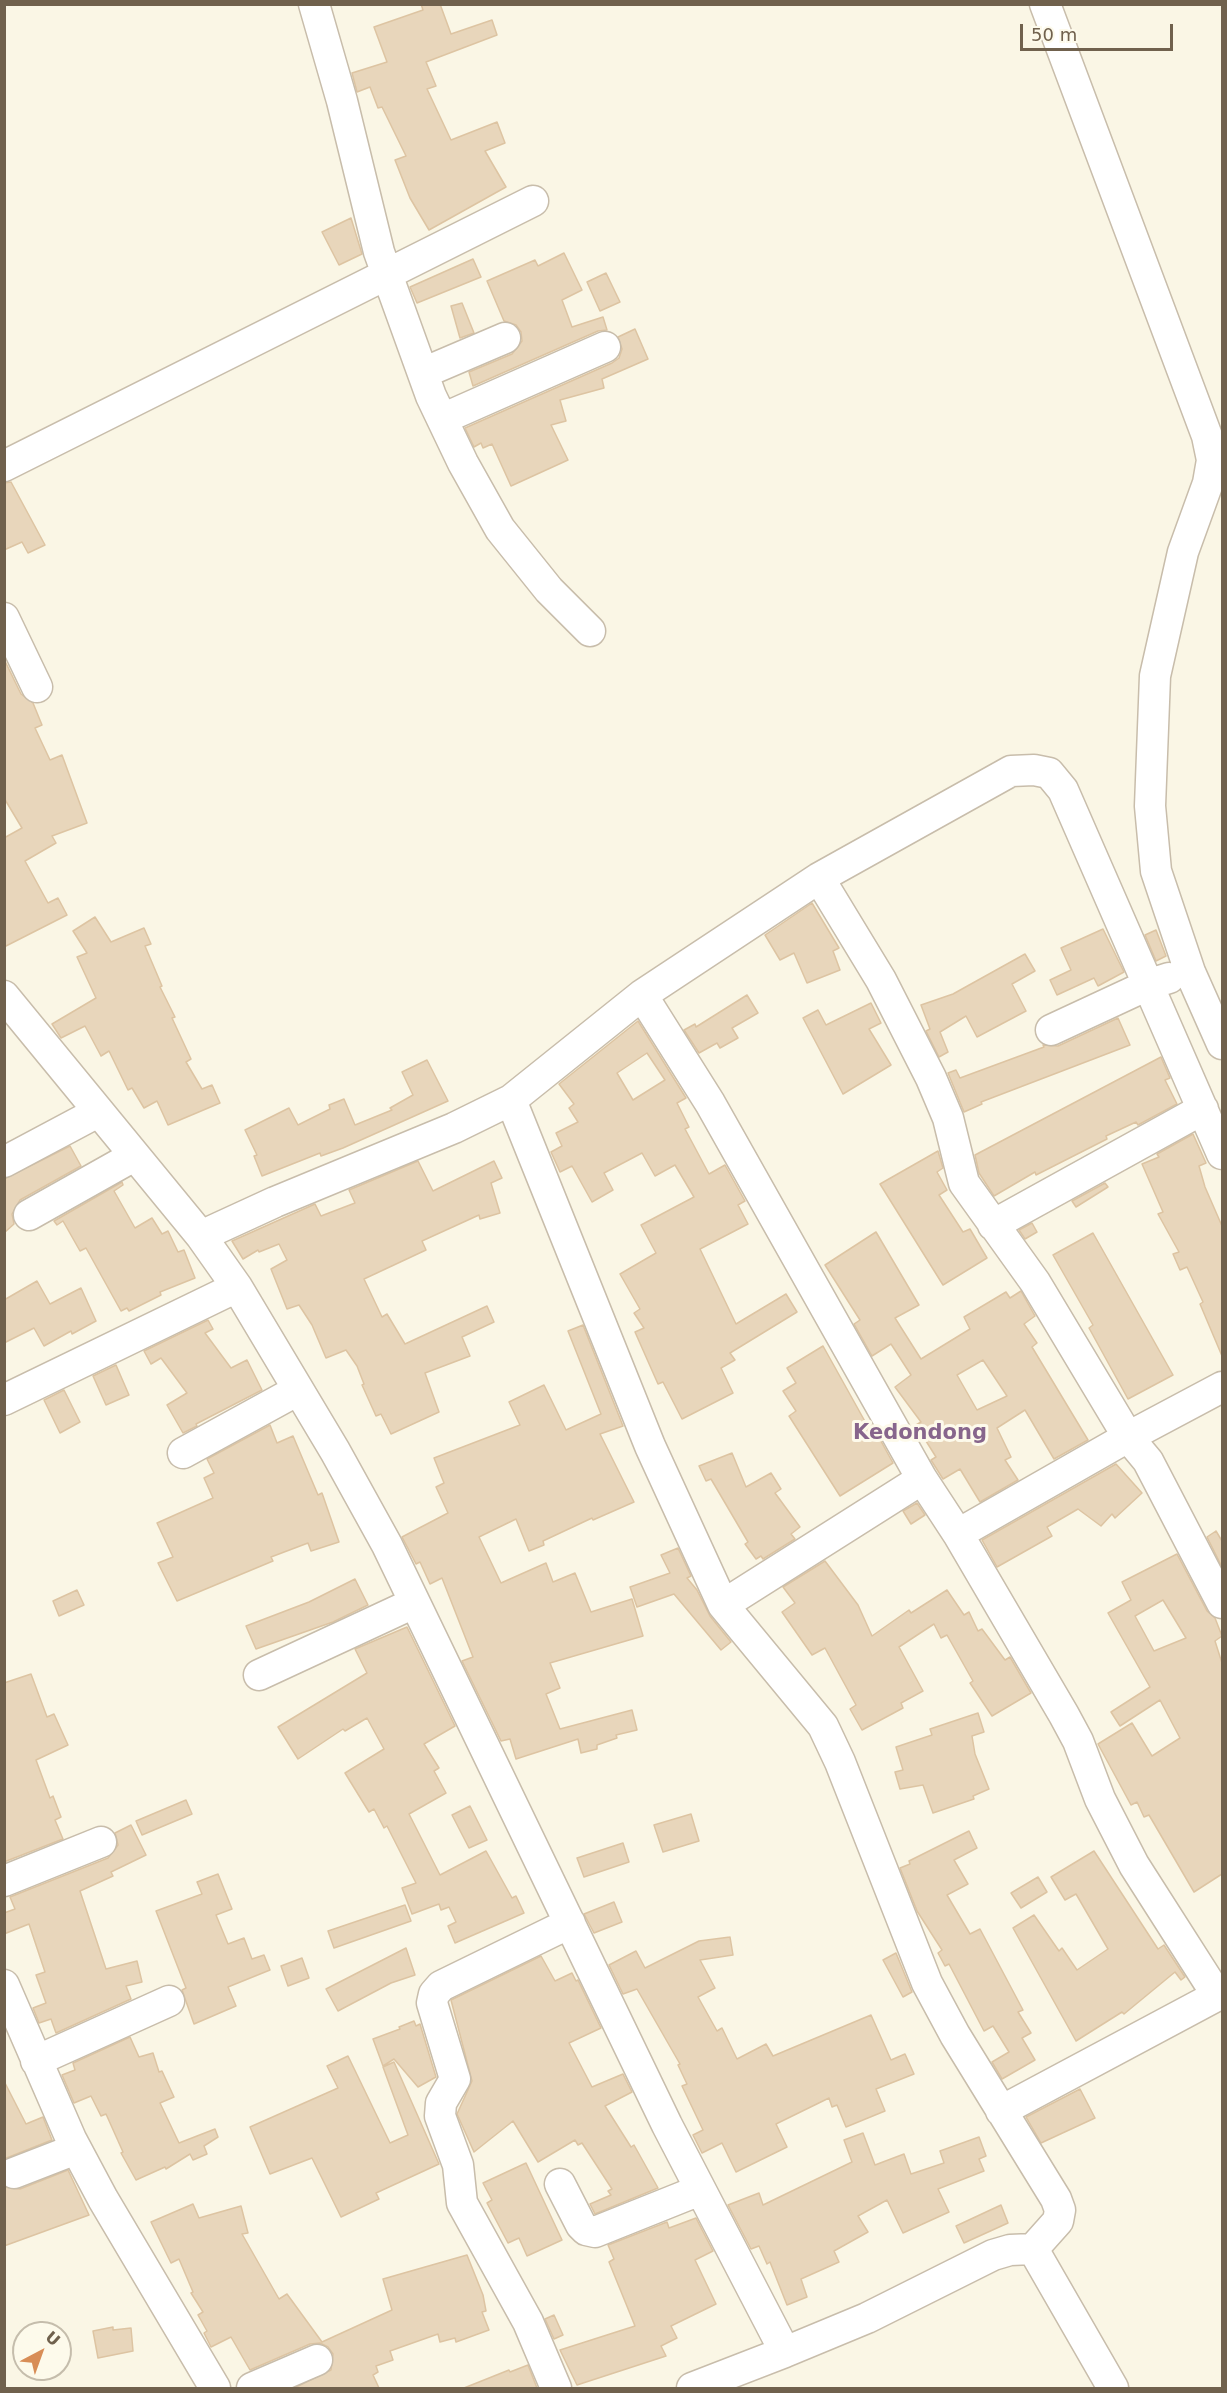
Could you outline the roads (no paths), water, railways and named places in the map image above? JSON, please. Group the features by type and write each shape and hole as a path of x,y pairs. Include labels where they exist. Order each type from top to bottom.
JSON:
{"street":[{"path":"315,4 387,275 442,419 463,463 500,528 549,590 590,631"},
{"path":"1045,4 1207,436 1212,460 1208,483 1183,552 1155,676 1150,806 1156,871 1190,972 1222,1044"},
{"path":"4,466 533,201"},
{"path":"423,372 505,338"},
{"path":"442,419 605,347"},
{"path":"4,618 37,687"},
{"path":"201,1236 275,1202 424,1141 512,1100 573,1048 642,995 819,878 1011,771 1034,770 1049,773 1063,790 1150,984 1222,1154"},
{"path":"819,878 881,980 931,1078 948,1119 964,1183 1050,1307 1128,1437 1148,1461 1222,1603"},
{"path":"1051,1030 1150,984 1190,972"},
{"path":"642,995 751,1173 922,1479 958,1534 1078,1741 1100,1799 1134,1865 1220,1994 1001,2111"},
{"path":"4,996 201,1236 237,1287 298,1390 387,1545 700,2190 785,2352"},
{"path":"512,1100 650,1446 723,1605 823,1726 840,1762 927,1983 1001,2111 1056,2199 1060,2210 1044,2237 993,2255 867,2318 692,2388"},
{"path":"993,1225 1203,1109"},
{"path":"4,1162 98,1112"},
{"path":"29,1215 134,1156"},
{"path":"4,1400 237,1287"},
{"path":"958,1534 1128,1437 1222,1388"},
{"path":"183,1453 298,1390"},
{"path":"723,1605 922,1479"},
{"path":"259,1675 414,1603"},
{"path":"4,1881 100,1842"},
{"path":"556,2388 528,2322 462,2203 458,2165 440,2116 441,2103 455,2079 432,2003 434,1994 441,1986 570,1923"},
{"path":"4,1985 76,2149 215,2388"},
{"path":"36,2061 169,2001"},
{"path":"14,2173 76,2149"},
{"path":"560,2184 581,2225 586,2230 595,2232 700,2190"},
{"path":"1044,2237 1113,2388"},
{"path":"252,2388 317,2360"}],"district":[{"name":"Kedondong","path":"920,1434"}]}
